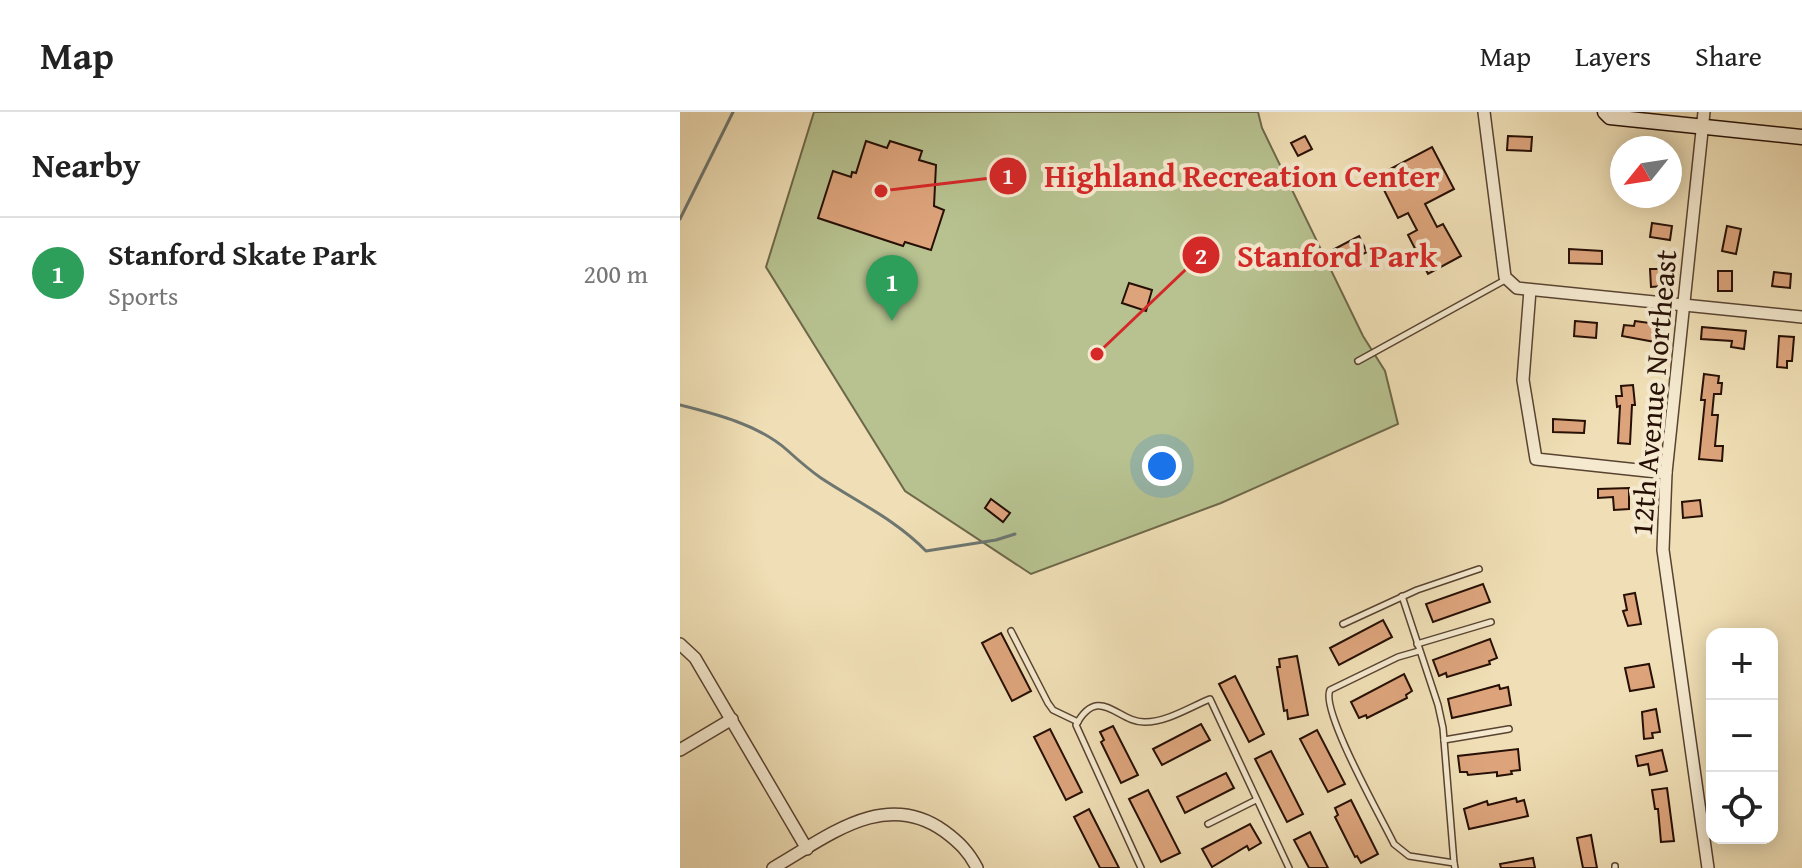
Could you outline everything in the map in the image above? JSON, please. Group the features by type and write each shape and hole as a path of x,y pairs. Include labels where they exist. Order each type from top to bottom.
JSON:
{"main road":[{"path":"1605,112 1610,117 1704,119 1802,137"}],"street":[{"path":"1484,112 1505,280 1520,289 1802,317"},
{"name":"12th Avenue Northeast","path":"1704,119 1666,473 1663,550 1708,868"},
{"path":"1530,290 1523,380 1536,459 1666,473"},
{"path":"680,644 695,658 807,849"},
{"path":"680,750 732,719"},
{"path":"773,868 856,821 900,813 927,820 948,834 969,853 977,868"}],"lane":[{"path":"1358,361 1505,280"},
{"path":"1343,624 1443,579 1479,569"},
{"path":"1402,596 1418,648 1438,705 1455,866 1409,856 1394,844 1337,730 1327,696 1330,690 1398,657 1418,648 1491,622"},
{"path":"1011,631 1053,710 1078,722"},
{"path":"1141,868 1076,725 1085,712 1098,706 1112,708 1139,722 1155,721 1210,699 1289,868"},
{"path":"1444,740 1509,729"},
{"path":"1208,824 1256,800"}],"green space":[{"path":"814,112 1258,112 1262,128 1363,336 1385,371 1398,424 1221,503 1031,574 905,491 766,267"}],"building":[{"path":"1305,136 1312,149 1298,156 1291,143"},
{"path":"1508,136 1532,137 1531,151 1507,150"},
{"path":"866,141 887,148 890,141 922,151 919,160 936,165 934,206 944,210 931,250 905,242 903,246 818,218 833,171 851,177 852,172 856,173"},
{"path":"1432,147 1454,189 1425,204 1437,227 1443,224 1461,256 1428,274 1408,235 1417,230 1408,213 1398,218 1377,176"},
{"path":"1652,223 1672,226 1670,240 1650,237"},
{"path":"1727,226 1741,229 1736,254 1722,251"},
{"path":"1359,236 1367,252 1355,258 1353,255 1332,266 1325,254"},
{"path":"1569,249 1602,251 1602,264 1569,263"},
{"path":"1650,269 1663,269 1664,286 1651,287"},
{"path":"1718,271 1732,271 1732,291 1718,291"},
{"path":"1774,272 1791,274 1790,288 1772,286"},
{"path":"1129,283 1152,290 1146,311 1122,303"},
{"path":"1575,321 1597,323 1596,338 1574,336"},
{"path":"1635,321 1657,324 1655,342 1622,336 1624,325 1634,326"},
{"path":"1702,327 1746,331 1744,349 1731,347 1732,341 1701,339"},
{"path":"1779,336 1794,337 1792,361 1787,361 1787,368 1777,367"},
{"path":"1704,374 1719,376 1718,383 1722,383 1721,394 1714,394 1712,415 1718,415 1715,446 1723,446 1722,461 1699,459 1705,400 1701,400"},
{"path":"1633,385 1635,405 1632,405 1630,444 1618,443 1620,406 1617,407 1616,396 1622,396 1621,386"},
{"path":"1553,419 1585,421 1584,433 1553,432"},
{"path":"1629,488 1629,509 1614,510 1613,497 1598,498 1598,489"},
{"path":"991,499 1010,513 1003,522 985,508"},
{"path":"1700,500 1702,516 1683,518 1682,502"},
{"path":"1483,584 1490,602 1433,622 1426,604"},
{"path":"1635,593 1641,624 1628,626 1623,611 1627,610 1624,595"},
{"path":"1383,620 1392,637 1339,665 1330,648"},
{"path":"1001,633 1031,691 1012,701 982,643"},
{"path":"1490,639 1497,658 1489,661 1490,664 1447,677 1446,673 1439,676 1433,660"},
{"path":"1297,656 1308,715 1288,719 1277,667 1280,667 1279,659"},
{"path":"1649,664 1654,687 1630,691 1625,668"},
{"path":"1404,674 1412,691 1406,695 1407,698 1367,718 1366,715 1359,718 1351,702"},
{"path":"1235,676 1264,734 1249,742 1219,684"},
{"path":"1499,685 1500,689 1508,687 1511,705 1452,718 1448,699"},
{"path":"1656,709 1660,732 1652,733 1653,738 1644,739 1642,712"},
{"path":"1201,724 1210,740 1162,765 1153,749"},
{"path":"1113,726 1138,775 1121,783 1101,742 1104,740 1100,732"},
{"path":"1050,729 1082,792 1066,800 1034,737"},
{"path":"1317,730 1345,784 1328,792 1300,739"},
{"path":"1518,749 1520,770 1511,771 1512,774 1468,775 1467,772 1460,772 1458,756"},
{"path":"1662,750 1667,771 1650,775 1648,764 1638,766 1636,756"},
{"path":"1271,751 1303,814 1287,822 1255,759"},
{"path":"1226,773 1234,788 1185,813 1177,797"},
{"path":"1667,788 1674,841 1661,842 1658,809 1655,809 1652,790"},
{"path":"1148,790 1180,853 1161,862 1129,799"},
{"path":"1516,798 1517,802 1524,800 1528,816 1469,829 1464,809 1487,801 1488,805"},
{"path":"1351,800 1378,854 1361,863 1335,817 1338,815 1335,808"},
{"path":"1089,809 1119,868 1100,868 1074,817"},
{"path":"1250,824 1261,843 1249,850 1247,846 1212,867 1202,849"},
{"path":"1310,832 1328,868 1309,868 1294,840"},
{"path":"1591,835 1597,868 1583,868 1577,838"},
{"path":"1533,858 1535,868 1501,868 1500,864"}],"waterway":[{"path":"680,219 733,112"},
{"path":"680,405 750,427 776,441 821,478 902,529 926,551 1015,534"}],"place":[{"name":"Highland Recreation Center","path":"881,191"},
{"name":"Stanford Skate Park","path":"892,321"},
{"name":"Stanford Park","path":"1097,354"}]}
